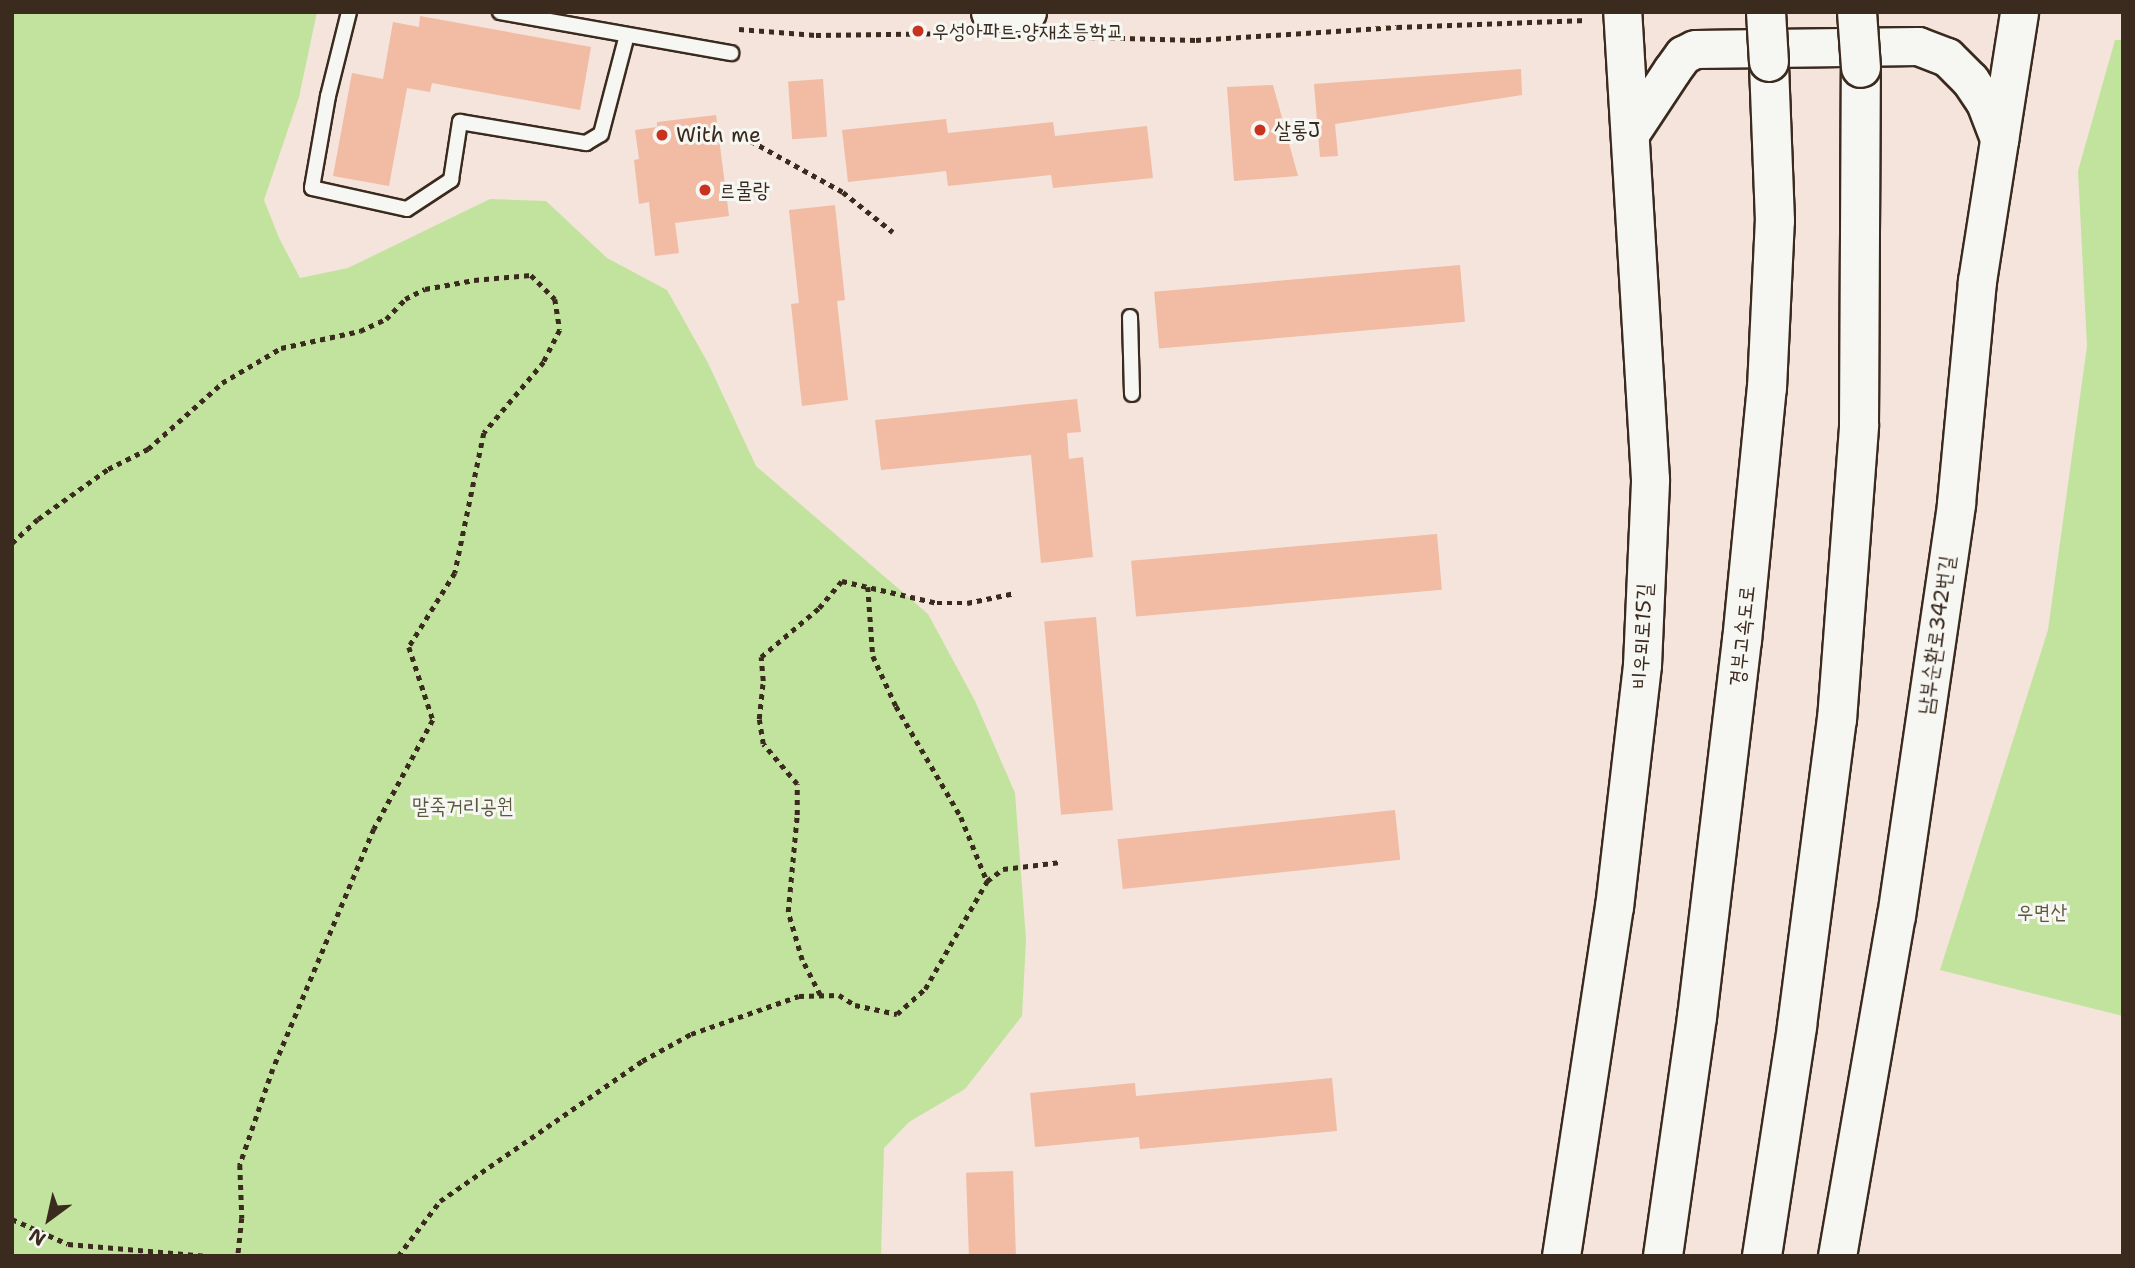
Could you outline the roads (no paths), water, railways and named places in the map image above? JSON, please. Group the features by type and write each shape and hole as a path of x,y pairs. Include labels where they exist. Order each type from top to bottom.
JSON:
{"highway":[{"name":"경부고속도로","path":"1663,1256 1699,1004 1739,668 1767,388 1775,221 1766,12"},
{"path":"1762,1256 1797,1026 1837,720 1859,425 1861,68 1857,12"}],"street":[{"name":"남부순환로342번길","path":"1837,1256 1896,916 1956,503 1977,281 2019,12"},
{"name":"비우뫼로15길","path":"1561,1256 1614,907 1642,665 1650,479 1622,16"},
{"path":"981,23 1032,24"},
{"path":"1631,132 1683,55 1695,50 1918,46 1947,57 1970,80 1985,103 1999,139"}],"lane":[{"path":"349,12 328,96 312,188 407,209 451,180 460,122 586,143 601,134 627,35"},
{"path":"500,12 731,53"},
{"path":"1130,317 1132,394"}],"place":[{"name":"우성아파트.양재초등학교","path":"918,31"},
{"name":"살롱J","path":"1260,130"},
{"name":"With me","path":"662,135"},
{"name":"르물랑","path":"705,190"}],"park label":[{"name":"말죽거리공원","path":"463,806"},
{"name":"우면산","path":"2042,912"}]}
